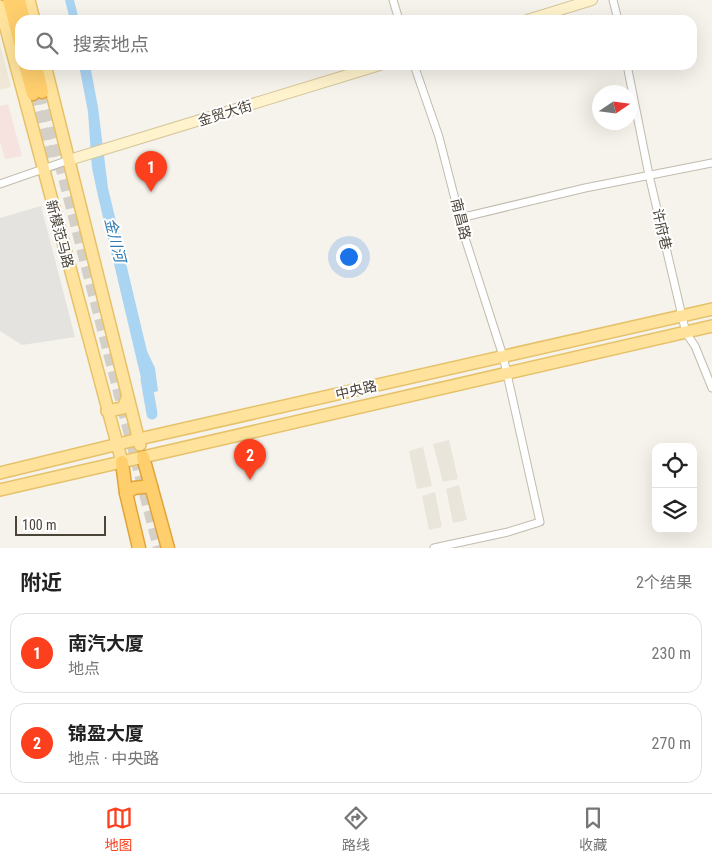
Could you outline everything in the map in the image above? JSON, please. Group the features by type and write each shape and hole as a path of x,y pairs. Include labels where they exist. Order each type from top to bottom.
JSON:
{"highway":[{"path":"9,0 15,23"},
{"path":"19,0 23,15"},
{"path":"28,70 38,93 36,70"},
{"path":"143,456 168,548"},
{"path":"122,462 126,493 139,548"},
{"path":"126,493 134,488 151,486"}],"main road":[{"path":"29,0 33,15"},
{"name":"新模范马路","path":"0,6 15,63"},
{"name":"新模范马路","path":"17,70 122,462"},
{"name":"新模范马路","path":"46,70 143,456"},
{"name":"中央路","path":"0,473 139,439 712,308"},
{"name":"中央路","path":"0,490 712,326"},
{"path":"107,410 123,408 127,398"}],"street":[{"path":"394,0 398,15"},
{"path":"543,15 592,0"},
{"path":"613,0 617,15"},
{"name":"金贸大街","path":"69,160 364,70"},
{"name":"南昌路","path":"416,70 439,137 465,238 508,373 540,522 508,532 434,548"},
{"name":"许府巷","path":"628,70 649,175 686,332 712,388"},
{"path":"0,184 69,160"},
{"path":"460,218 585,188 712,163"}],"shaded area":[{"path":"0,45 11,87 0,90"},
{"path":"8,104 22,156 5,159 0,142 0,106"},
{"path":"41,206 75,337 22,345 0,331 0,218"},
{"path":"449,440 458,479 443,482 433,444"},
{"path":"423,447 432,486 417,489 409,451"},
{"path":"459,485 467,520 453,523 446,489"},
{"path":"435,492 442,527 429,530 422,496"}],"water":[{"path":"65,0 74,0 78,15 69,15"},
{"path":"80,70 91,70 98,107 108,188 147,351 155,368 158,391 145,395 92,168 88,112"}],"waterway":[{"name":"金川河","path":"146,379 152,414"}],"tunnel":[{"path":"42,92 159,548"},
{"path":"33,94 53,171"}],"place":[{"name":"南汽大厦","path":"151,192"},
{"name":"锦盈大厦","path":"250,480"}]}
